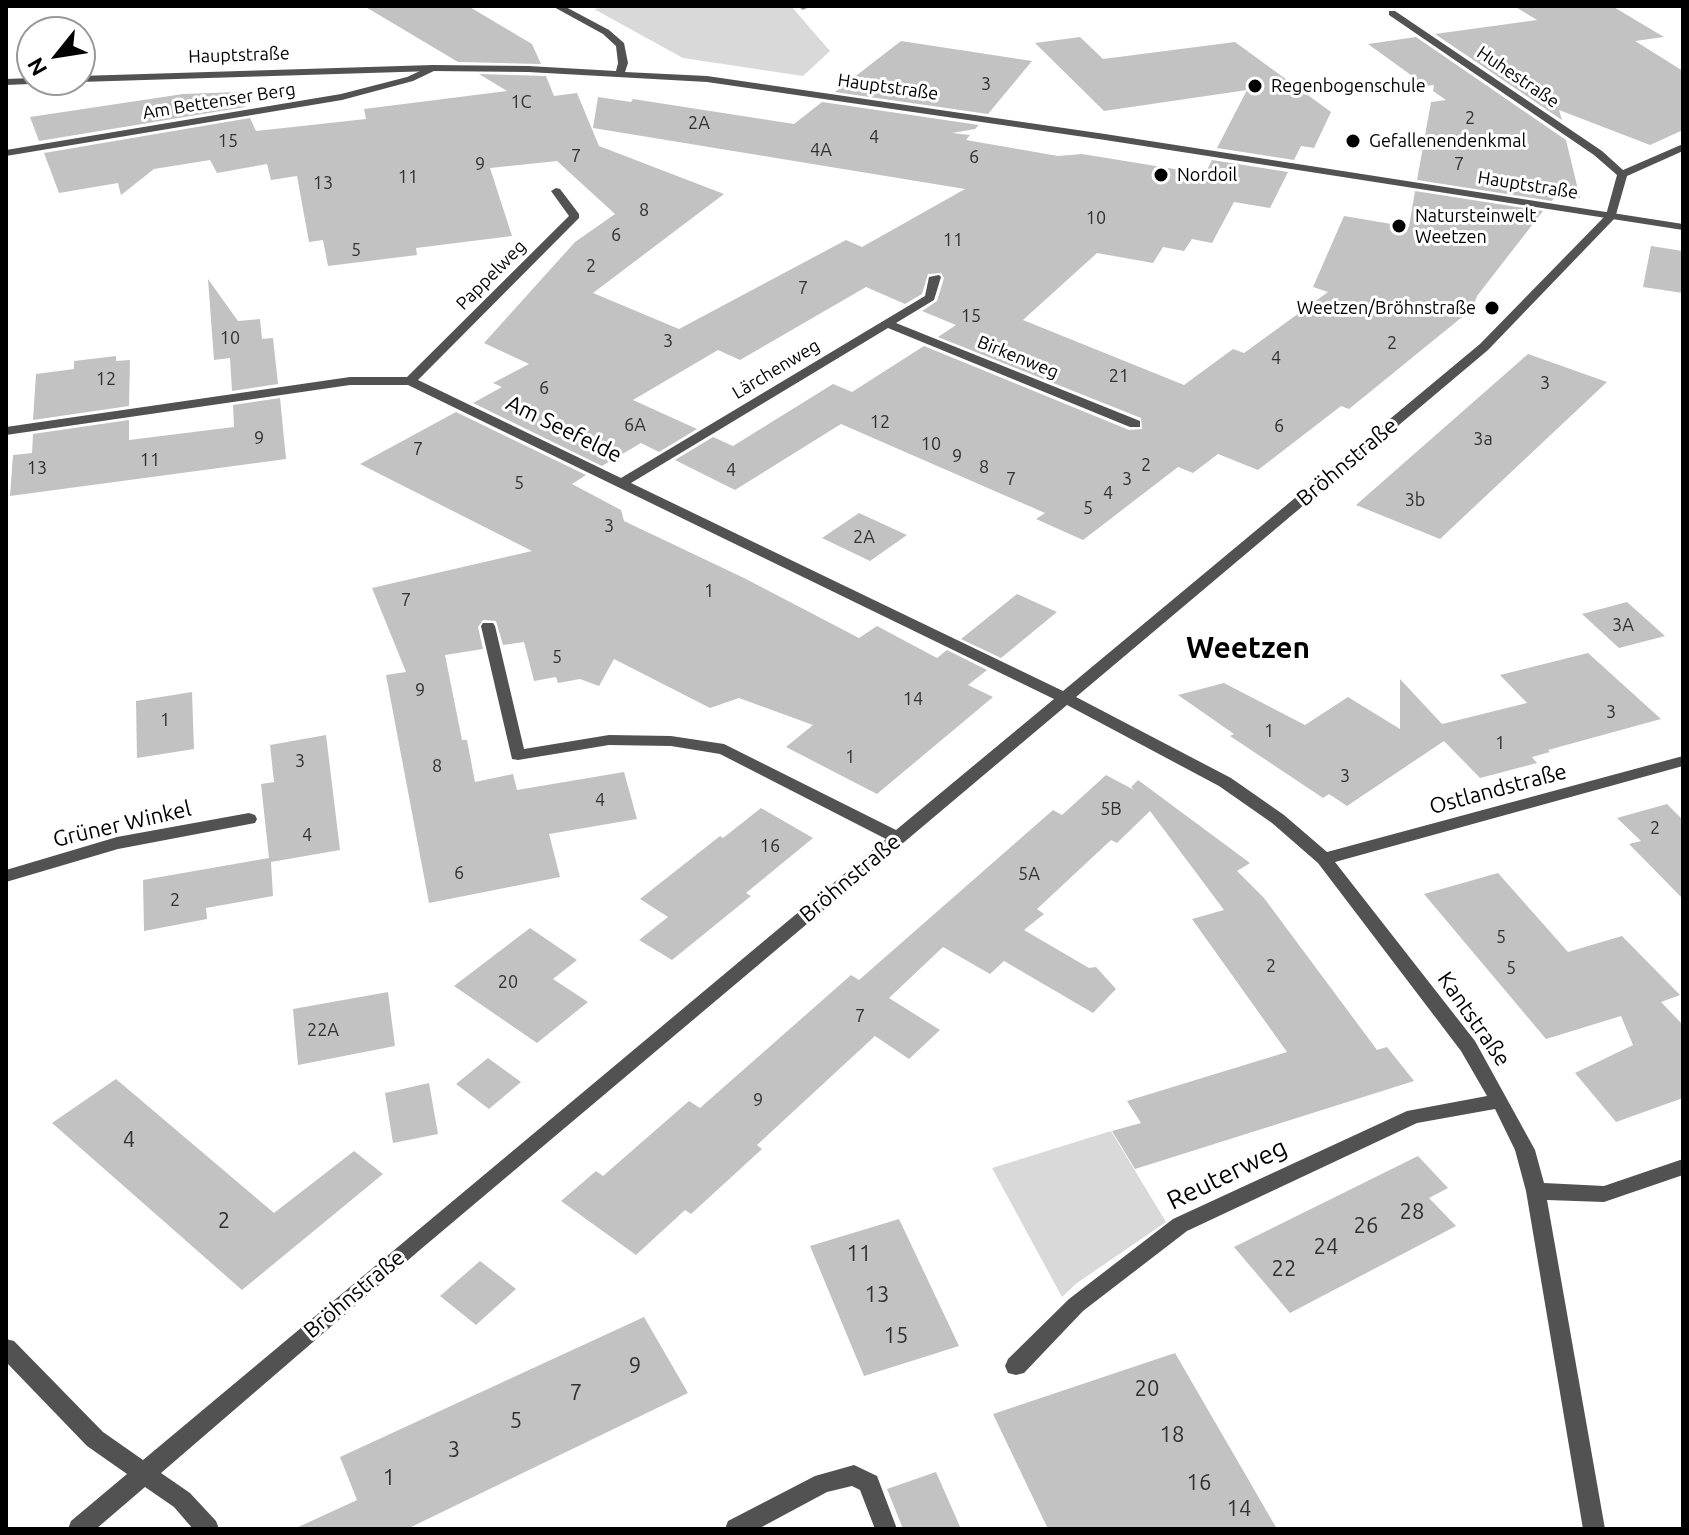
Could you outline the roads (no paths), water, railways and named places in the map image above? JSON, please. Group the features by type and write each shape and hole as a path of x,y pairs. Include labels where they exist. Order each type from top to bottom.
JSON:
{"street":[{"path":"557,6 606,32 621,45 623,63 620,72"},
{"name":"Huhestraße","path":"1392,13 1598,153 1622,174"},
{"name":"Hauptstraße","path":"96,79 433,68 620,72 720,80 1683,227"},
{"name":"Am Bettenser Berg","path":"6,153 342,97 410,79 433,68"},
{"path":"1611,216 1622,174 1683,147"},
{"name":"Pappelweg","path":"410,381 575,216 556,191"},
{"name":"Bröhnstraße","path":"79,1529 401,1253 1484,347 1611,216"},
{"name":"Lärchenweg","path":"623,482 930,298 935,277"},
{"name":"Birkenweg","path":"887,324 1135,424"},
{"name":"Am Seefelde","path":"6,431 350,381 410,381 1065,698"},
{"path":"488,626 518,755 609,740 671,741 724,749 898,838"},
{"name":"Kantstraße","path":"1065,698 1225,782 1278,819 1324,859 1468,1046 1525,1150 1536,1191 1594,1529"},
{"name":"Ostlandstraße","path":"1324,859 1683,761"},
{"name":"Grüner Winkel","path":"6,876 117,843 249,819"},
{"name":"Reuterweg","path":"1016,1366 1076,1305 1180,1225 1414,1116 1500,1101"},
{"path":"1536,1191 1604,1194 1683,1167"},
{"path":"6,1348 95,1439 182,1500 208,1529"},
{"path":"736,1529 823,1483 854,1475 869,1483 886,1529"}],"place":[{"name":"Regenbogenschule","path":"1255,86"},
{"name":"Gefallenendenkmal","path":"1353,141"},
{"name":"Nordoil","path":"1161,175"},
{"name":"Natursteinwelt Weetzen","path":"1399,226"},
{"name":"Weetzen/Bröhnstraße","path":"1492,308"}],"district":[{"name":"Weetzen","path":"1248,648"}]}
